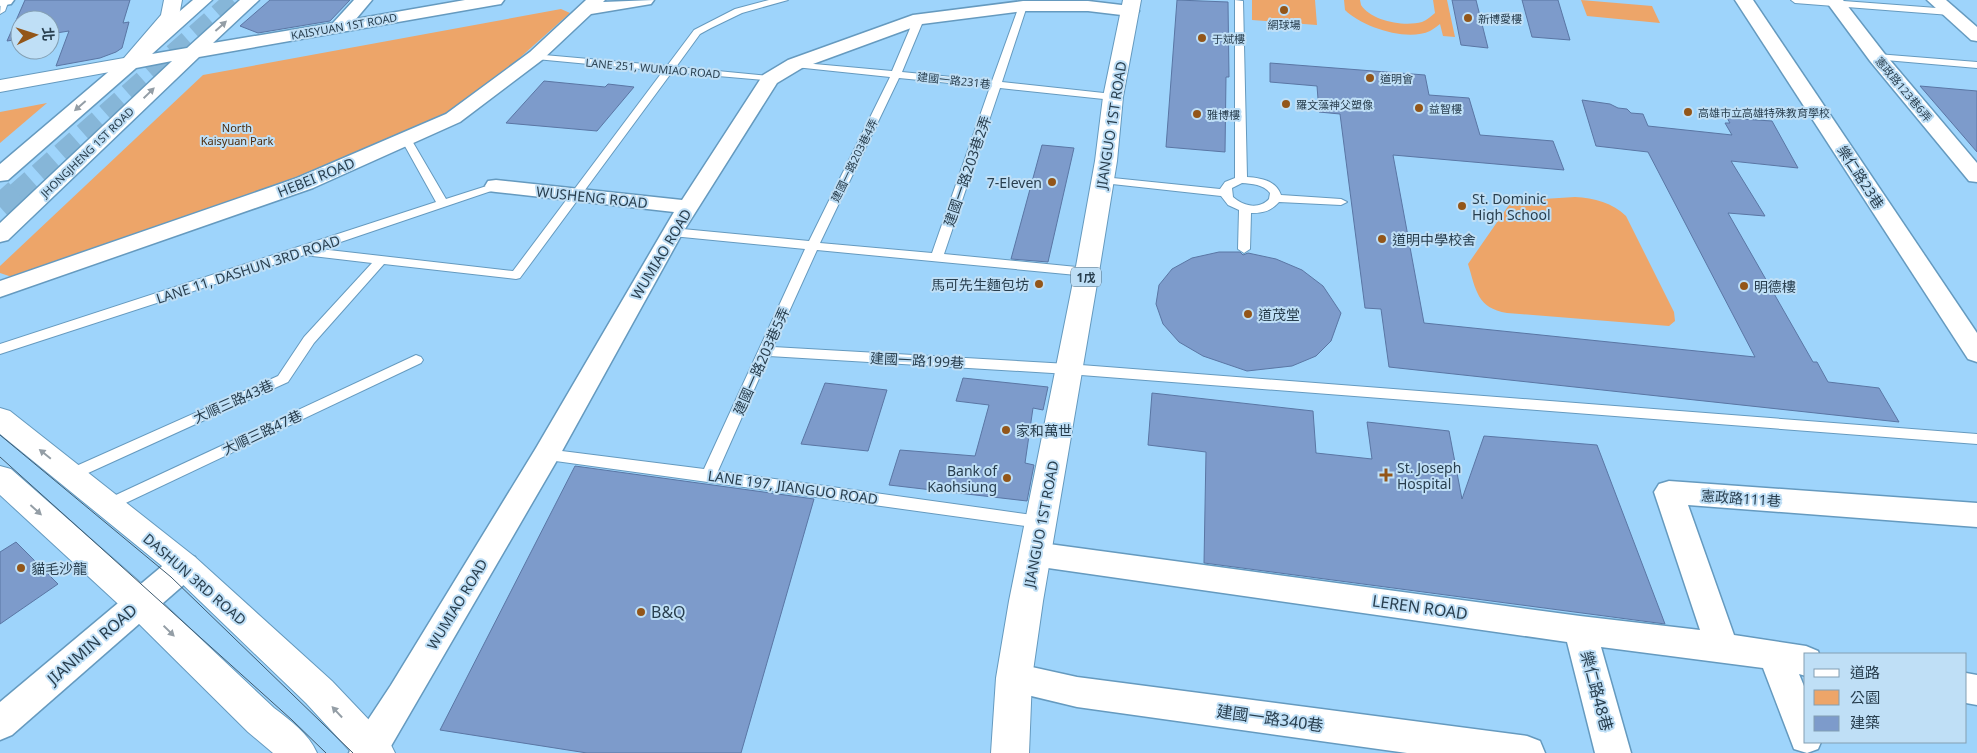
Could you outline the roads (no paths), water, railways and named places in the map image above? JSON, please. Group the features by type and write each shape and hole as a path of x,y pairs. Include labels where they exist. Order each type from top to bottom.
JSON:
{"street":[{"path":"0,1 5,0"},
{"path":"130,63 170,16 173,0"},
{"path":"0,175 203,0"},
{"name":"JHONGJHENG 1ST ROAD","path":"0,235 192,52 250,0"},
{"path":"338,27 363,0"},
{"name":"KAISYUAN 1ST ROAD","path":"130,63 495,0"},
{"path":"590,5 645,0"},
{"name":"樂仁路23巷","path":"1744,0 1977,353"},
{"path":"1936,0 1977,36"},
{"name":"憲政路123巷6弄","path":"1835,2 1877,57 1977,176"},
{"name":"HEBEI ROAD","path":"0,289 305,184 453,118 536,56 590,5"},
{"name":"WUMIAO ROAD","path":"371,751 546,455 672,232 770,79 795,64 920,19 1023,6 1131,5"},
{"name":"JIANGUO 1ST ROAD","path":"1010,753 1014,678 1037,538 1050,479 1103,180 1113,97 1131,5"},
{"path":"130,63 150,13"},
{"path":"0,86 130,63 175,69"},
{"name":"WUSHENG ROAD","path":"496,186 688,207"},
{"name":"DASHUN 3RD ROAD","path":"0,418 184,566 318,692 371,751"},
{"path":"0,477 140,603 261,720 279,733 298,753"},
{"name":"憲政路111巷","path":"1722,647 1669,492 1977,514"},
{"name":"LEREN ROAD","path":"1037,538 1580,630 1722,647 1791,658"},
{"name":"JIANMIN ROAD","path":"0,724 184,566"},
{"name":"樂仁路48巷","path":"1580,630 1614,753"},
{"path":"1791,658 1804,726"},
{"name":"建國一路340巷","path":"1014,678 1077,692 1527,753"}],"lane":[{"path":"0,11 5,0"},
{"path":"303,251 516,275 697,32 720,18 755,4 784,0"},
{"path":"1795,0 1950,12"},
{"path":"1239,1 1241,180"},
{"name":"建國一路203巷2弄","path":"938,257 1023,6"},
{"name":"建國一路203巷4弄","path":"813,245 896,74 920,19"},
{"name":"LANE 251, WUMIAO ROAD","path":"536,56 770,79"},
{"path":"1877,57 1977,65"},
{"name":"建國一路231巷","path":"795,64 1113,97"},
{"path":"406,139 442,204"},
{"path":"1103,180 1225,193"},
{"path":"1225,193 1229,184 1241,180 1257,181 1265,184 1276,193 1277,198"},
{"name":"LANE 11, DASHUN 3RD ROAD","path":"0,349 496,186"},
{"path":"1225,193 1231,202 1245,208 1262,209 1270,206 1277,198"},
{"path":"1277,198 1341,202"},
{"path":"1244,249 1245,208"},
{"path":"672,232 1087,272"},
{"name":"建國一路203巷5弄","path":"708,476 813,245"},
{"name":"大順三路43巷","path":"70,475 283,379 310,340 381,260"},
{"name":"建國一路199巷","path":"765,351 1068,369 1977,439"},
{"name":"大順三路47巷","path":"108,505 416,360"},
{"name":"LANE 197, JIANGUO ROAD","path":"546,455 708,476 1037,538"}],"tunnel":[{"path":"16,193 234,0"},
{"path":"0,207 17,192"}],"tram line":[{"path":"0,435 171,577 353,753"},
{"path":"0,457 292,720 326,753"}],"place":[{"name":"網球場","path":"1284,10"},
{"name":"新博愛樓","path":"1468,18"},
{"name":"于斌樓","path":"1202,38"},
{"name":"道明會","path":"1370,78"},
{"name":"羅文藻神父塑像","path":"1286,104"},
{"name":"益智樓","path":"1419,108"},
{"name":"高雄市立高雄特殊教育學校","path":"1688,112"},
{"name":"雅博樓","path":"1197,114"},
{"name":"7-Eleven","path":"1052,182"},
{"name":"St. Dominic High School","path":"1462,206"},
{"name":"道明中學校舍","path":"1382,239"},
{"name":"馬可先生麵包坊","path":"1039,284"},
{"name":"明德樓","path":"1744,286"},
{"name":"道茂堂","path":"1248,314"},
{"name":"家和萬世","path":"1006,430"},
{"name":"St. Joseph Hospital","path":"1386,475"},
{"name":"Bank of Kaohsiung","path":"1007,478"},
{"name":"貓毛沙龍","path":"21,568"},
{"name":"B&Q","path":"641,612"}],"park label":[{"name":"North Kaisyuan Park","path":"237,133"}]}
